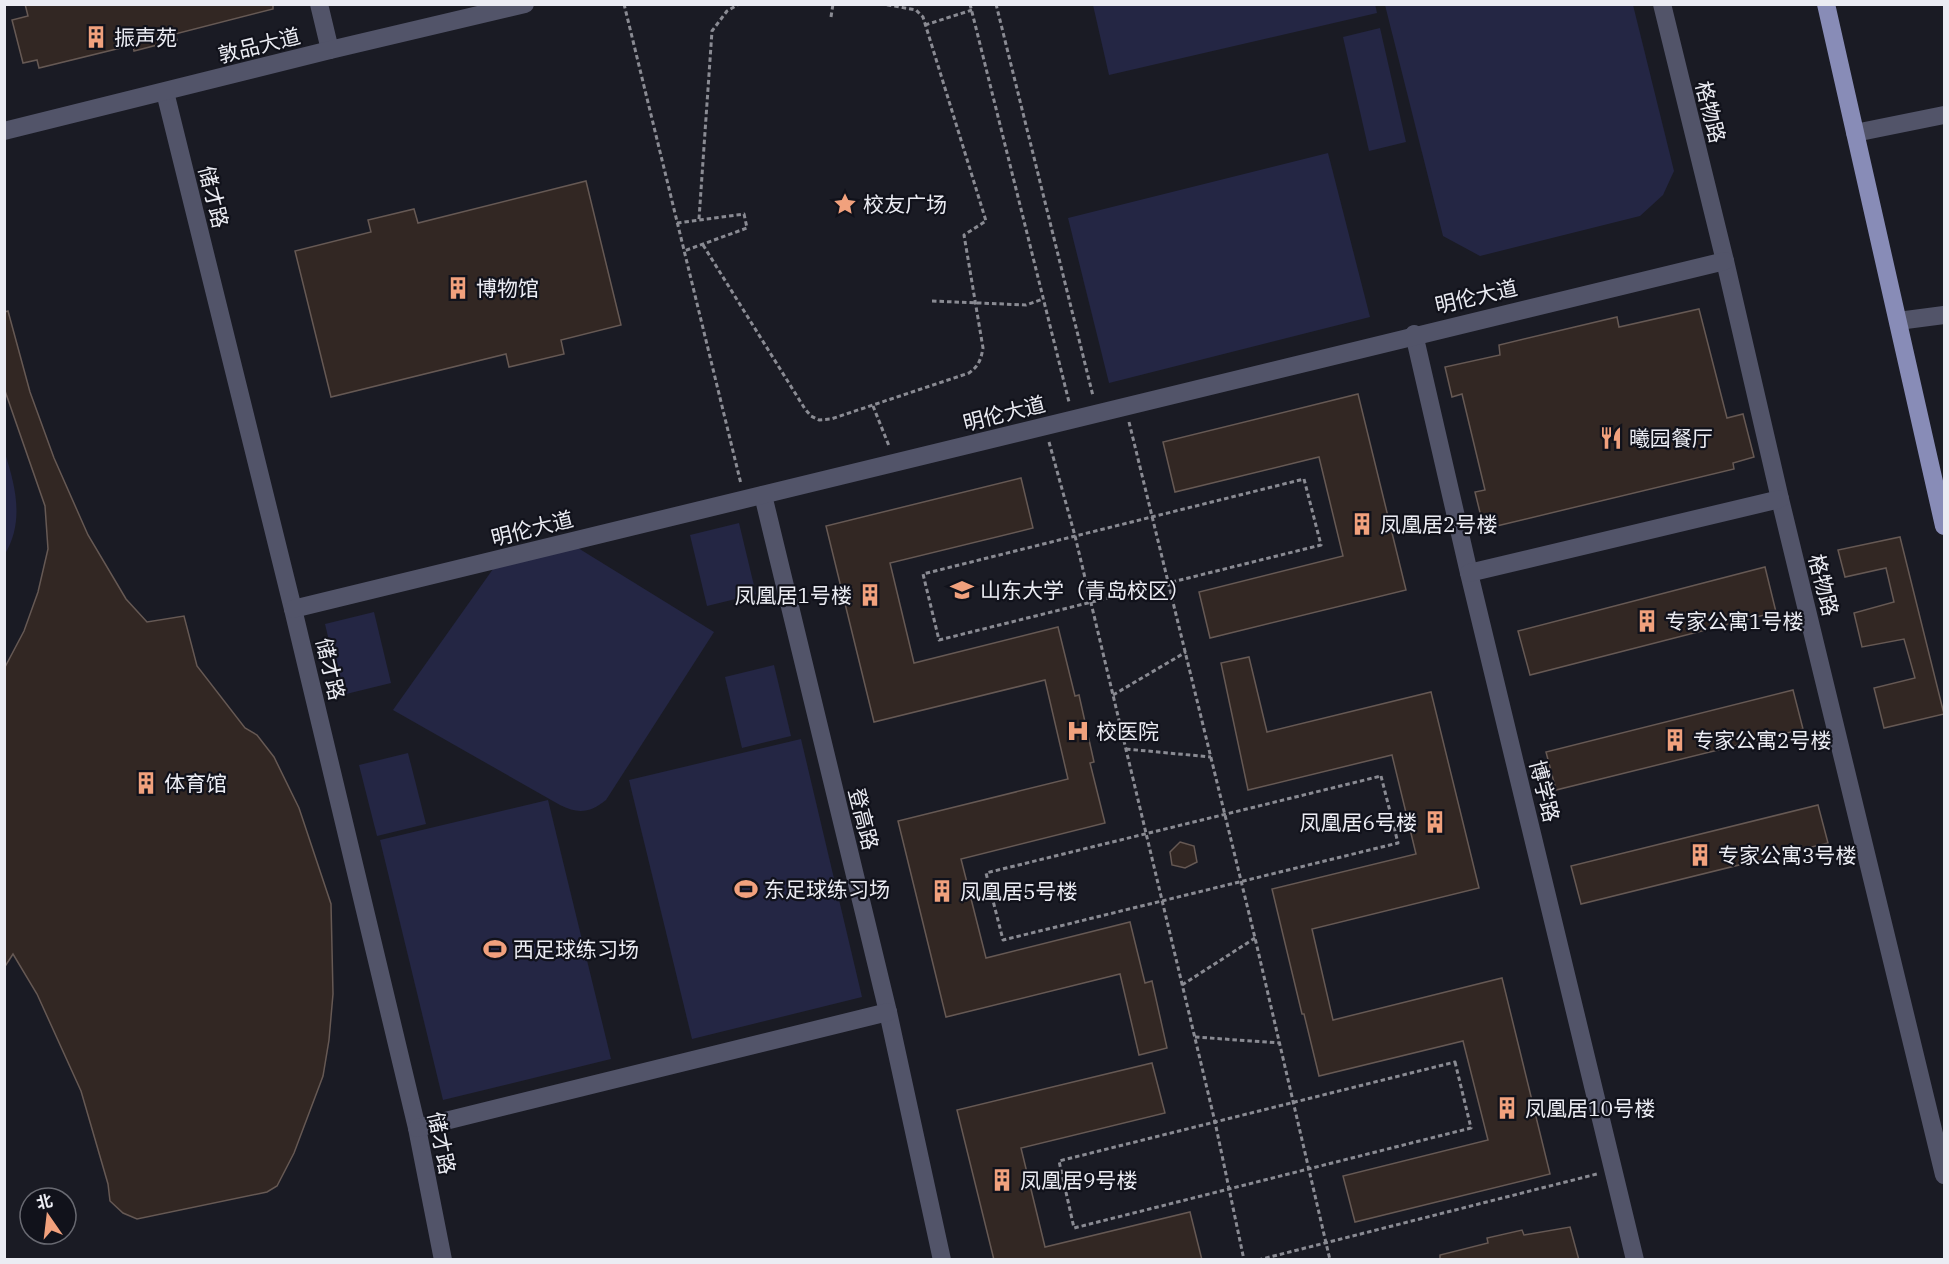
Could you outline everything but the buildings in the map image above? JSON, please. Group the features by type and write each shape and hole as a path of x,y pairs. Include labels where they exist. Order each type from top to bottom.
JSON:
{"main road":[{"path":"1826,4 1944,526"}],"street":[{"path":"319,4 330,50"},
{"name":"敦品大道","path":"5,130 330,50 452,13 525,4"},
{"name":"格物路","path":"1662,4 1944,1175"},
{"name":"储才路","path":"165,92 293,609 417,1128 443,1260"},
{"path":"1856,133 1944,115"},
{"name":"明伦大道","path":"293,609 745,500 1414,333 1725,261"},
{"path":"1898,321 1944,315"},
{"name":"博学路","path":"1414,333 1469,573 1635,1260"},
{"name":"登高路","path":"763,495 888,1012 942,1260"},
{"path":"1469,573 1780,499"},
{"path":"417,1128 888,1012"}],"path":[{"path":"624,4 745,500"},
{"path":"699,219 712,30 727,11 739,4"},
{"path":"831,17 833,4"},
{"path":"703,245 811,416 819,420 831,419 873,406 969,373 976,368 983,348 964,235 986,221 923,17 916,10 883,4"},
{"path":"970,4 1074,418"},
{"path":"996,4 1097,412"},
{"path":"925,25 972,10"},
{"path":"677,223 744,214 747,228 684,251"},
{"path":"932,301 1026,305 1044,299"},
{"path":"873,406 887,438 894,463"},
{"path":"1125,406 1255,938 1330,1260"},
{"path":"1044,426 1091,602 1215,1122 1244,1260"},
{"path":"1304,479 1321,545 939,640 923,574 1075,536 1304,479"},
{"path":"1113,695 1186,652"},
{"path":"1126,749 1211,756"},
{"path":"1381,776 1398,843 1003,940 986,873 1146,834 1381,776"},
{"path":"1182,985 1255,938"},
{"path":"1195,1037 1280,1043"},
{"path":"1455,1062 1471,1128 1074,1228 1059,1161 1215,1122 1455,1062"},
{"path":"1258,1260 1613,1169"}],"shaded area":[{"path":"1375,4 1377,13 1109,75 1093,5"},
{"path":"1385,5 1633,5 1674,171 1663,195 1640,216 1480,256 1443,236"},
{"path":"1380,28 1406,142 1369,151 1343,37"},
{"path":"1328,153 1370,317 1109,383 1068,218"},
{"path":"4,450 12,476 16,502 15,528 5,554"},
{"path":"739,523 756,594 707,606 690,535"},
{"path":"578,548 714,632 606,800 595,808 584,811 560,805 393,710 493,569"},
{"path":"374,612 391,683 342,695 325,624"},
{"path":"774,665 791,736 742,748 725,677"},
{"name":"东足球练习场","path":"801,739 862,997 692,1039 629,780"},
{"path":"408,753 426,824 377,836 359,765"},
{"name":"西足球练习场","path":"548,800 611,1059 443,1100 380,840"}],"place":[{"name":"振声苑","path":"96,37"},
{"name":"校友广场","path":"845,204"},
{"name":"博物馆","path":"458,288"},
{"name":"曦园餐厅","path":"1611,438"},
{"name":"凤凰居2号楼","path":"1362,524"},
{"name":"山东大学（青岛校区）","path":"962,590"},
{"name":"凤凰居1号楼","path":"870,595"},
{"name":"专家公寓1号楼","path":"1647,621"},
{"name":"校医院","path":"1078,731"},
{"name":"专家公寓2号楼","path":"1675,740"},
{"name":"体育馆","path":"146,783"},
{"name":"凤凰居6号楼","path":"1435,822"},
{"name":"专家公寓3号楼","path":"1700,855"},
{"name":"东足球练习场","path":"746,889"},
{"name":"凤凰居5号楼","path":"942,891"},
{"name":"西足球练习场","path":"495,949"},
{"name":"凤凰居10号楼","path":"1507,1108"},
{"name":"凤凰居9号楼","path":"1002,1180"}]}
